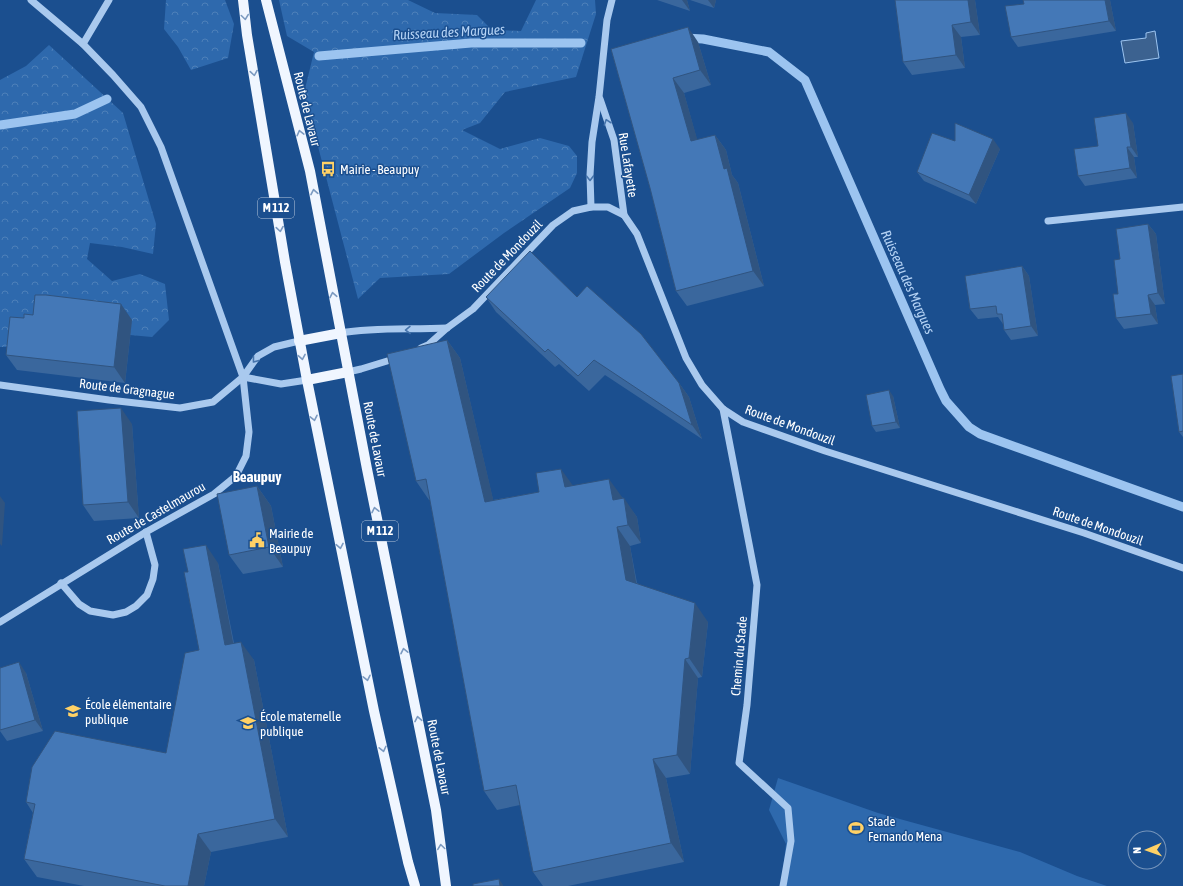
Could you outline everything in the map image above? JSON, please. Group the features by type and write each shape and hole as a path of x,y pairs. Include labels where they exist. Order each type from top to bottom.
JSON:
{"main road":[{"name":"M 112","path":"243,0 251,57 299,341 374,711 408,862 415,886"},
{"name":"Route de Lavaur","path":"266,0 310,171 348,372 436,810 446,886"},
{"path":"299,341 341,333"},
{"path":"307,380 348,372"}],"street":[{"name":"Route de Castelmaurou","path":"0,622 146,532 214,494 236,476 246,456 249,432 243,377 161,147 140,107 113,74 83,44 31,0"},
{"path":"83,44 109,0"},
{"name":"Rue Lafayette","path":"591,207 590,175 592,142 612,0"},
{"name":"Rue Lafayette","path":"599,97 614,140 624,215"},
{"name":"Route de Mondouzil","path":"416,350 428,345 446,328 473,309 553,225 573,211 591,207 608,207 624,215 637,234 686,358 702,385 723,409 743,422 825,451 1084,533 1183,568"},
{"path":"1048,221 1183,207"},
{"path":"341,333 357,330 446,328"},
{"name":"Route de Gragnague","path":"0,385 180,408 213,402 243,377 258,356 274,347 299,341"},
{"path":"348,372 383,363 405,355"},
{"path":"243,377 281,384 307,380"},
{"name":"Chemin du Stade","path":"723,409 757,585 747,705 739,763 788,808 791,841 783,886"},
{"path":"61,583 79,604 90,611 113,615 126,612 136,606 147,595 153,579 155,565 146,532"}],"green space":[{"path":"166,0 225,0 234,24 228,58 191,70 178,47 164,29"},
{"path":"279,0 408,0 435,13 477,15 492,30 521,31 536,0 595,0 596,14 576,77 505,92 480,123 462,130 500,149 540,138 569,146 577,156 577,173 570,188 504,233 449,274 380,278 358,299 304,93 314,52 287,36"},
{"path":"49,45 123,113 156,224 153,254 122,247 90,243 87,259 112,281 140,274 165,284 169,320 152,337 130,335 20,347 0,347 0,80 26,66"},
{"name":"Stade Fernando Mena","path":"778,778 878,813 1020,852 1077,876 1107,886 781,886 786,844 769,810"}],"shaded area":[{"path":"1155,31 1159,58 1125,63 1121,41 1146,38 1146,33"}],"building":[{"path":"895,0 968,0 971,22 952,25 956,55 903,62"},
{"path":"1023,0 1105,0 1109,21 1011,37 1005,6 1024,4"},
{"path":"688,27 700,70 673,78 691,141 715,135 724,169 727,168 753,271 676,291 650,188 611,49"},
{"path":"1126,113 1131,147 1127,147 1130,168 1078,176 1074,149 1098,146 1094,118"},
{"path":"955,123 993,139 969,195 917,172 932,133 955,141"},
{"path":"1148,224 1158,293 1148,295 1151,314 1116,318 1113,294 1118,294 1114,260 1120,259 1116,229"},
{"path":"530,251 577,297 587,286 641,334 679,383 692,425 594,360 578,376 548,349 545,352 486,297"},
{"path":"1022,266 1031,326 1004,330 1002,314 997,314 996,306 970,309 965,276"},
{"path":"35,295 121,304 114,367 6,355 10,317 24,318 24,314 33,315"},
{"path":"447,340 485,502 539,492 536,473 561,469 565,487 609,479 613,500 624,498 628,525 617,527 626,580 695,603 689,658 685,659 677,755 653,759 671,843 533,872 516,785 484,791 426,479 416,481 387,354"},
{"path":"1183,374 1183,431 1179,432 1171,376"},
{"path":"889,390 896,422 872,426 866,395"},
{"path":"121,408 128,502 83,505 77,411"},
{"path":"257,486 269,547 229,555 217,494"},
{"path":"206,545 225,645 241,642 275,819 198,834 188,886 165,886 24,859 35,804 26,802 32,767 55,731 166,753 185,653 199,650 184,572 188,572 183,549"},
{"path":"19,662 35,720 0,730 0,668"},
{"path":"499,879 500,886 473,886 473,884"}],"waterway":[{"name":"Ruisseau des Margues","path":"685,38 703,39 769,52 805,80 940,389 946,401 969,427 980,434 1183,507"},
{"name":"Ruisseau des Margues","path":"319,56 471,43 581,43"},
{"name":"Ruisseau des Margues","path":"0,125 75,114 107,99"}],"place":[{"name":"Mairie - Beaupuy","path":"328,169"},
{"name":"Mairie de Beaupuy","path":"257,540"},
{"name":"École élémentaire publique","path":"73,711"},
{"name":"École maternelle publique","path":"248,723"},
{"name":"Stade Fernando Mena","path":"856,828"}],"district":[{"name":"Beaupuy","path":"257,476"}]}
